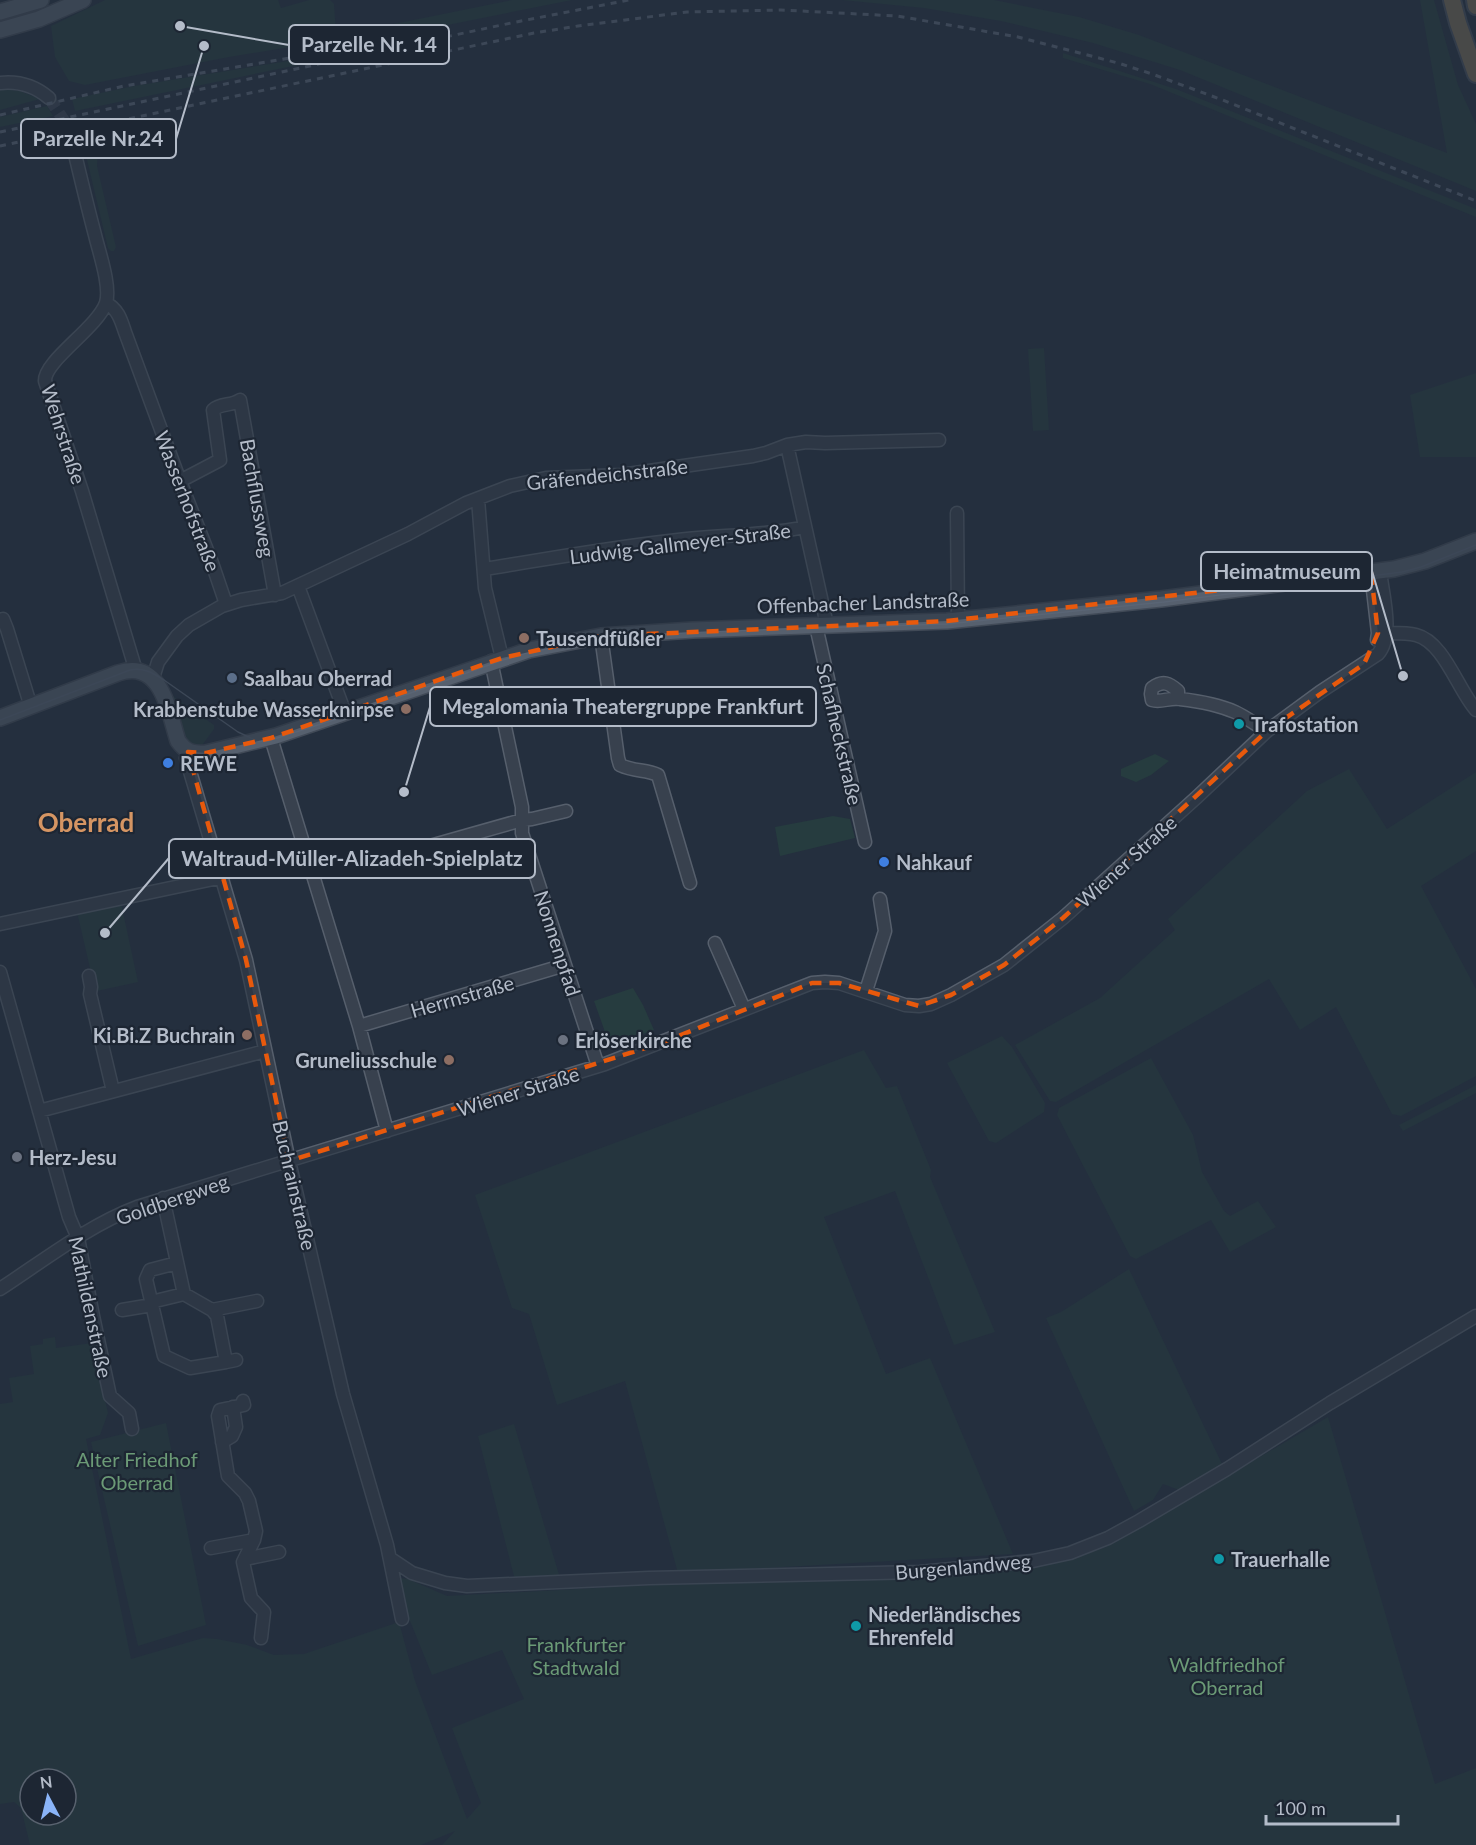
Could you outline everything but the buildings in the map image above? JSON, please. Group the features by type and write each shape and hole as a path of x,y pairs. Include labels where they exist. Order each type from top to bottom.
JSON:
{"highway":[{"path":"1452,0 1476,74"},
{"path":"1475,0 1476,6"}],"main road":[{"path":"0,12 40,0"},
{"path":"0,30 39,19 83,0"},
{"name":"Offenbacher Landstraße","path":"188,752 206,753 266,739 497,659 529,650 601,636 693,630 958,620 1161,599 1376,572 1418,563 1476,541"},
{"path":"0,718 118,673 136,671 146,673 158,684 178,741 188,752"}],"street":[{"path":"0,83 26,85 49,98"},
{"path":"73,146 107,288 106,303"},
{"name":"Wasserhofstraße","path":"106,303 117,312 226,604"},
{"name":"Wehrstraße","path":"106,303 101,314 47,370 45,381 82,491 136,671"},
{"name":"Bachflussweg","path":"180,481 220,460 213,410 218,406 240,400 275,595"},
{"name":"Gräfendeichstraße","path":"226,604 253,597 275,595 298,586 408,534 466,503 527,482 567,477 621,475 766,453 787,445 806,442 939,440"},
{"name":"Schafheckstraße","path":"787,445 805,527 821,625 865,842"},
{"name":"Nonnenpfad","path":"478,499 490,612 522,807 522,833 598,1066"},
{"path":"957,513 958,620"},
{"name":"Ludwig-Gallmeyer-Straße","path":"484,569 648,543 689,538 778,533 805,527"},
{"name":"Wiener Straße","path":"289,1161 598,1066 812,983 839,983 905,1005 931,1004 951,995 1004,965 1063,918 1267,731 1320,692 1364,664 1382,633 1376,572"},
{"path":"298,586 345,713"},
{"path":"153,678 158,662 177,636 189,625 226,604"},
{"path":"1,619 30,706"},
{"path":"1382,633 1414,634 1424,637 1431,643 1476,710"},
{"path":"601,636 620,765 630,770 653,772 658,775 690,883"},
{"path":"1178,698 1234,711 1267,731"},
{"path":"266,739 359,1026 387,1131"},
{"name":"Buchrainstraße","path":"188,752 186,758 246,960 289,1161 343,1394 391,1559 402,1619"},
{"path":"430,846 522,820 566,811"},
{"path":"0,924 222,877"},
{"path":"866,991 885,931 880,899"},
{"path":"715,943 744,1009"},
{"name":"Herrnstraße","path":"359,1026 565,965"},
{"name":"Mathildenstraße","path":"0,972 69,1217 78,1238 110,1396 129,1413 132,1429"},
{"path":"89,976 90,994 113,1091"},
{"path":"39,1111 265,1051"},
{"name":"Goldbergweg","path":"0,1289 78,1238 128,1210 289,1161"},
{"path":"163,1198 184,1294"},
{"path":"122,1310 151,1303 184,1294 212,1310 217,1316 231,1361 190,1368 164,1356 151,1303 146,1279 150,1270 177,1263"},
{"path":"212,1310 257,1300"},
{"name":"Burgenlandweg","path":"391,1559 412,1573 445,1583 467,1586 649,1578 920,1572 996,1566 1042,1559 1070,1552 1108,1538 1139,1521 1476,1316"},
{"path":"238,1404 220,1410 218,1416 228,1476 245,1493 256,1531 243,1562 251,1598 264,1612 261,1638"},
{"path":"211,1548 254,1540"},
{"path":"244,1559 279,1552"}],"highlighted area":[{"path":"1371,573 1378,633 1364,664 1267,731 1063,918 1004,965 951,995 919,1006 839,983 812,983 658,1044 289,1161 246,960 188,752 206,753 271,738 502,658 601,636 947,621"}],"green space":[{"path":"105,0 278,0 281,8 309,0 330,0 334,4 336,33 315,43 85,85 69,81 55,57 51,26"},
{"path":"512,0 572,0 363,42 359,31"},
{"path":"842,0 994,0 1079,17 1139,35 1447,153 1420,0 1434,0 1458,85 1476,124 1476,191 1180,70 1093,43 1001,21 924,8"},
{"path":"1063,53 1176,89 1476,209 1476,217 1150,84 1063,58"},
{"path":"306,58 308,63 75,111 72,99 134,86"},
{"path":"0,89 20,91 40,99 0,110"},
{"path":"47,106 53,116 0,127 0,117"},
{"path":"88,142 96,146 98,152 97,166 116,247 114,251 108,248 83,143"},
{"path":"1044,348 1049,430 1033,431 1028,349"},
{"path":"1476,373 1476,457 1420,457 1410,395"},
{"path":"170,694 214,725 214,729 203,744 192,743 184,735"},
{"path":"1155,754 1169,761 1151,775 1136,782 1121,776 1121,769"},
{"path":"1349,769 1387,829 1476,772 1476,851 1421,886 1476,989 1476,1076 1401,1116 1392,1114 1336,1007 1300,1030 1269,979 1056,1102 1050,1101 1015,1045 1100,998 1175,930 1168,919 1307,791"},
{"path":"833,816 850,819 855,838 780,856 775,827"},
{"path":"121,903 138,982 97,991 77,912"},
{"path":"633,988 654,1030 610,1046 594,1001"},
{"path":"1002,1036 1012,1047 1045,1103 1044,1112 996,1143 989,1141 947,1063"},
{"path":"864,1050 886,1088 897,1086 931,1170 930,1177 995,1332 954,1345 895,1191 824,1217 886,1374 930,1358 1013,1554 678,1573 625,1381 557,1405 529,1314 512,1308 475,1195"},
{"path":"1151,1058 1193,1135 1202,1172 1224,1211 1230,1216 1258,1201 1276,1227 1230,1252 1211,1220 1136,1259 1130,1256 1057,1115 1059,1108"},
{"path":"1476,1085 1476,1093 1403,1131 1399,1125"},
{"path":"1129,1269 1223,1466 1179,1490 1163,1484 1153,1500 1134,1511 1046,1318 1061,1312"},
{"path":"55,1337 56,1348 92,1343 108,1413 100,1435 86,1439 131,1659 203,1638 247,1645 274,1655 304,1654 399,1622 415,1681 467,1819 481,1803 452,1728 524,1699 502,1650 432,1675 408,1616 399,1578 408,1579 447,1596 652,1585 931,1576 1064,1561 1106,1547 1328,1417 1435,1784 1476,1768 1476,1845 442,1845 455,1831 421,1845 30,1845 26,1827 78,1827 78,1767 18,1767 18,1805 14,1802 0,1804 0,1404 13,1402 9,1378 34,1374 30,1346 43,1344 43,1339"},
{"name":"Alter Friedhof Oberrad","path":"166,1423 206,1625 138,1646 91,1442"},
{"path":"514,1424 560,1578 515,1580 478,1436"}],"tunnel":[{"path":"49,98 65,122 73,146"}],"tram line":[{"path":"0,720 130,670 139,669 164,680 238,732 257,741 268,741 503,660 530,652 601,639 694,632 947,624 1164,602 1402,572 1421,567 1476,545"}],"railway":[{"path":"0,132 629,0"},
{"path":"0,146 534,33 687,12 781,10 897,16 1018,37 1118,63 1220,99 1476,201"},
{"path":"0,115 124,86 367,45"}],"place":[{"name":"Parzelle Nr. 14","path":"180,26"},
{"name":"Parzelle Nr.24","path":"204,46"},
{"name":"Tausendfüßler","path":"524,638"},
{"name":"Heimatmuseum","path":"1403,676"},
{"name":"Saalbau Oberrad","path":"232,678"},
{"name":"Krabbenstube Wasserknirpse","path":"406,709"},
{"name":"Trafostation","path":"1239,724"},
{"name":"REWE","path":"168,763"},
{"name":"Megalomania Theatergruppe Frankfurt","path":"404,792"},
{"name":"Nahkauf","path":"884,862"},
{"name":"Waltraud-Müller-Alizadeh-Spielplatz","path":"105,933"},
{"name":"Ki.Bi.Z Buchrain","path":"247,1035"},
{"name":"Erlöserkirche","path":"563,1040"},
{"name":"Gruneliusschule","path":"449,1060"},
{"name":"Herz-Jesu","path":"17,1157"},
{"name":"Trauerhalle","path":"1219,1559"},
{"name":"Niederländisches Ehrenfeld","path":"856,1626"}],"district":[{"name":"Oberrad","path":"86,822"}],"park label":[{"name":"Frankfurter Stadtwald","path":"576,1656"},
{"name":"Waldfriedhof Oberrad","path":"1227,1676"}]}
